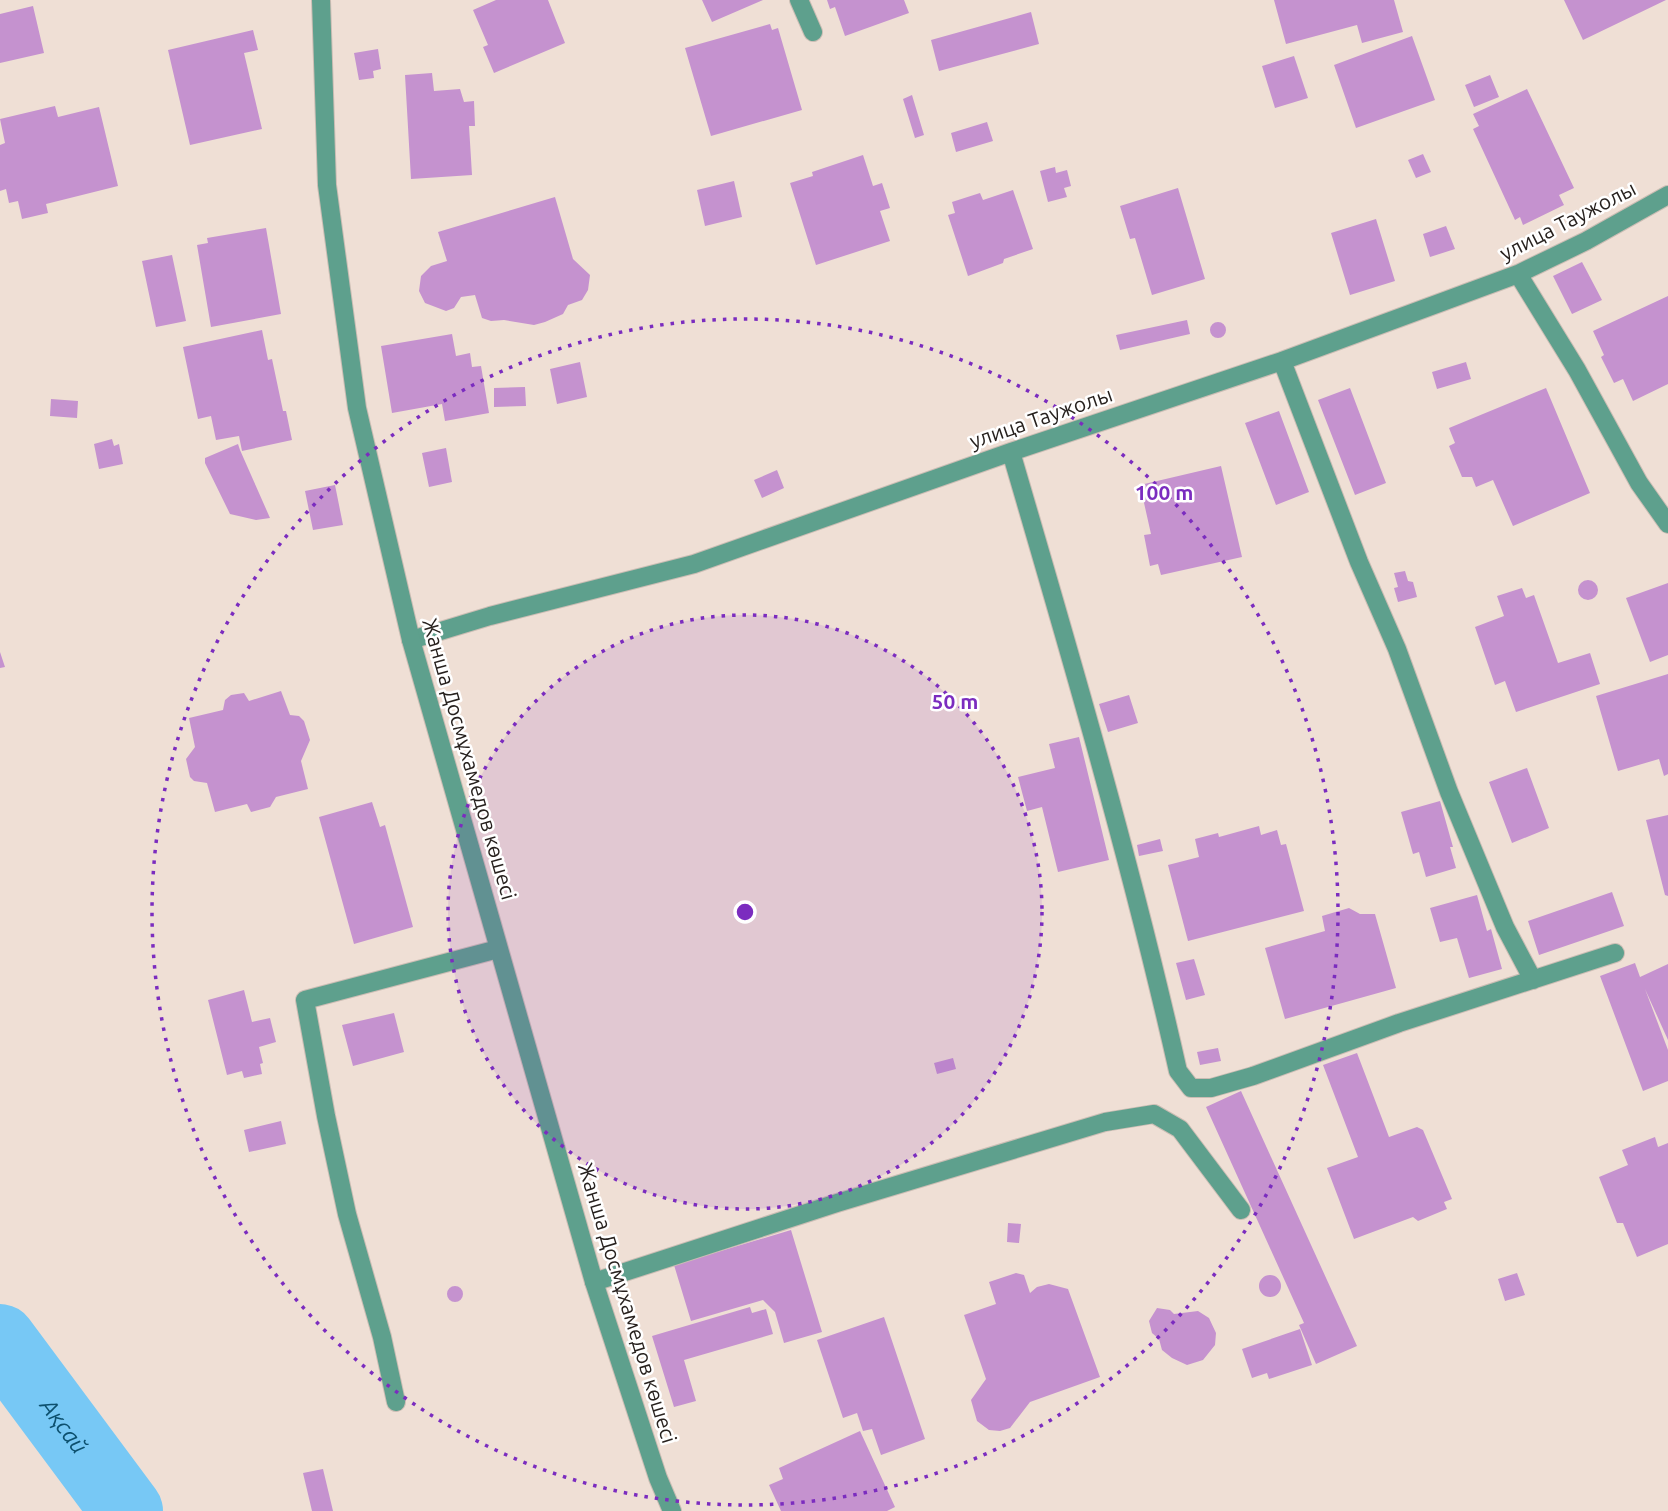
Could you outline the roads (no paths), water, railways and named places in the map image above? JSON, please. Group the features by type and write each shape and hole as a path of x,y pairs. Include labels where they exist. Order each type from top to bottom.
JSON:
{"street":[{"name":"Жанша Досмұхамедов көшесі","path":"321,0 327,186 357,408 411,640 498,949 594,1282 658,1478 672,1511"},
{"path":"799,0 813,32"},
{"name":"улица Таужолы","path":"411,640 490,616 694,564 1011,452 1282,361 1518,274 1587,241 1668,195"},
{"path":"1518,274 1577,370 1639,483 1668,524"},
{"path":"1282,361 1359,562 1397,649 1449,792 1505,927 1533,980"},
{"path":"1011,452 1099,751 1148,939 1178,1071 1191,1088 1211,1088 1254,1076 1399,1023 1615,953"},
{"path":"396,1402 382,1337 347,1214 305,1000 498,949"},
{"path":"594,1282 837,1203 1105,1122 1154,1114 1180,1129 1241,1210"}],"waterway":[{"name":"Ақсай","path":"0,1340 127,1511"}]}
